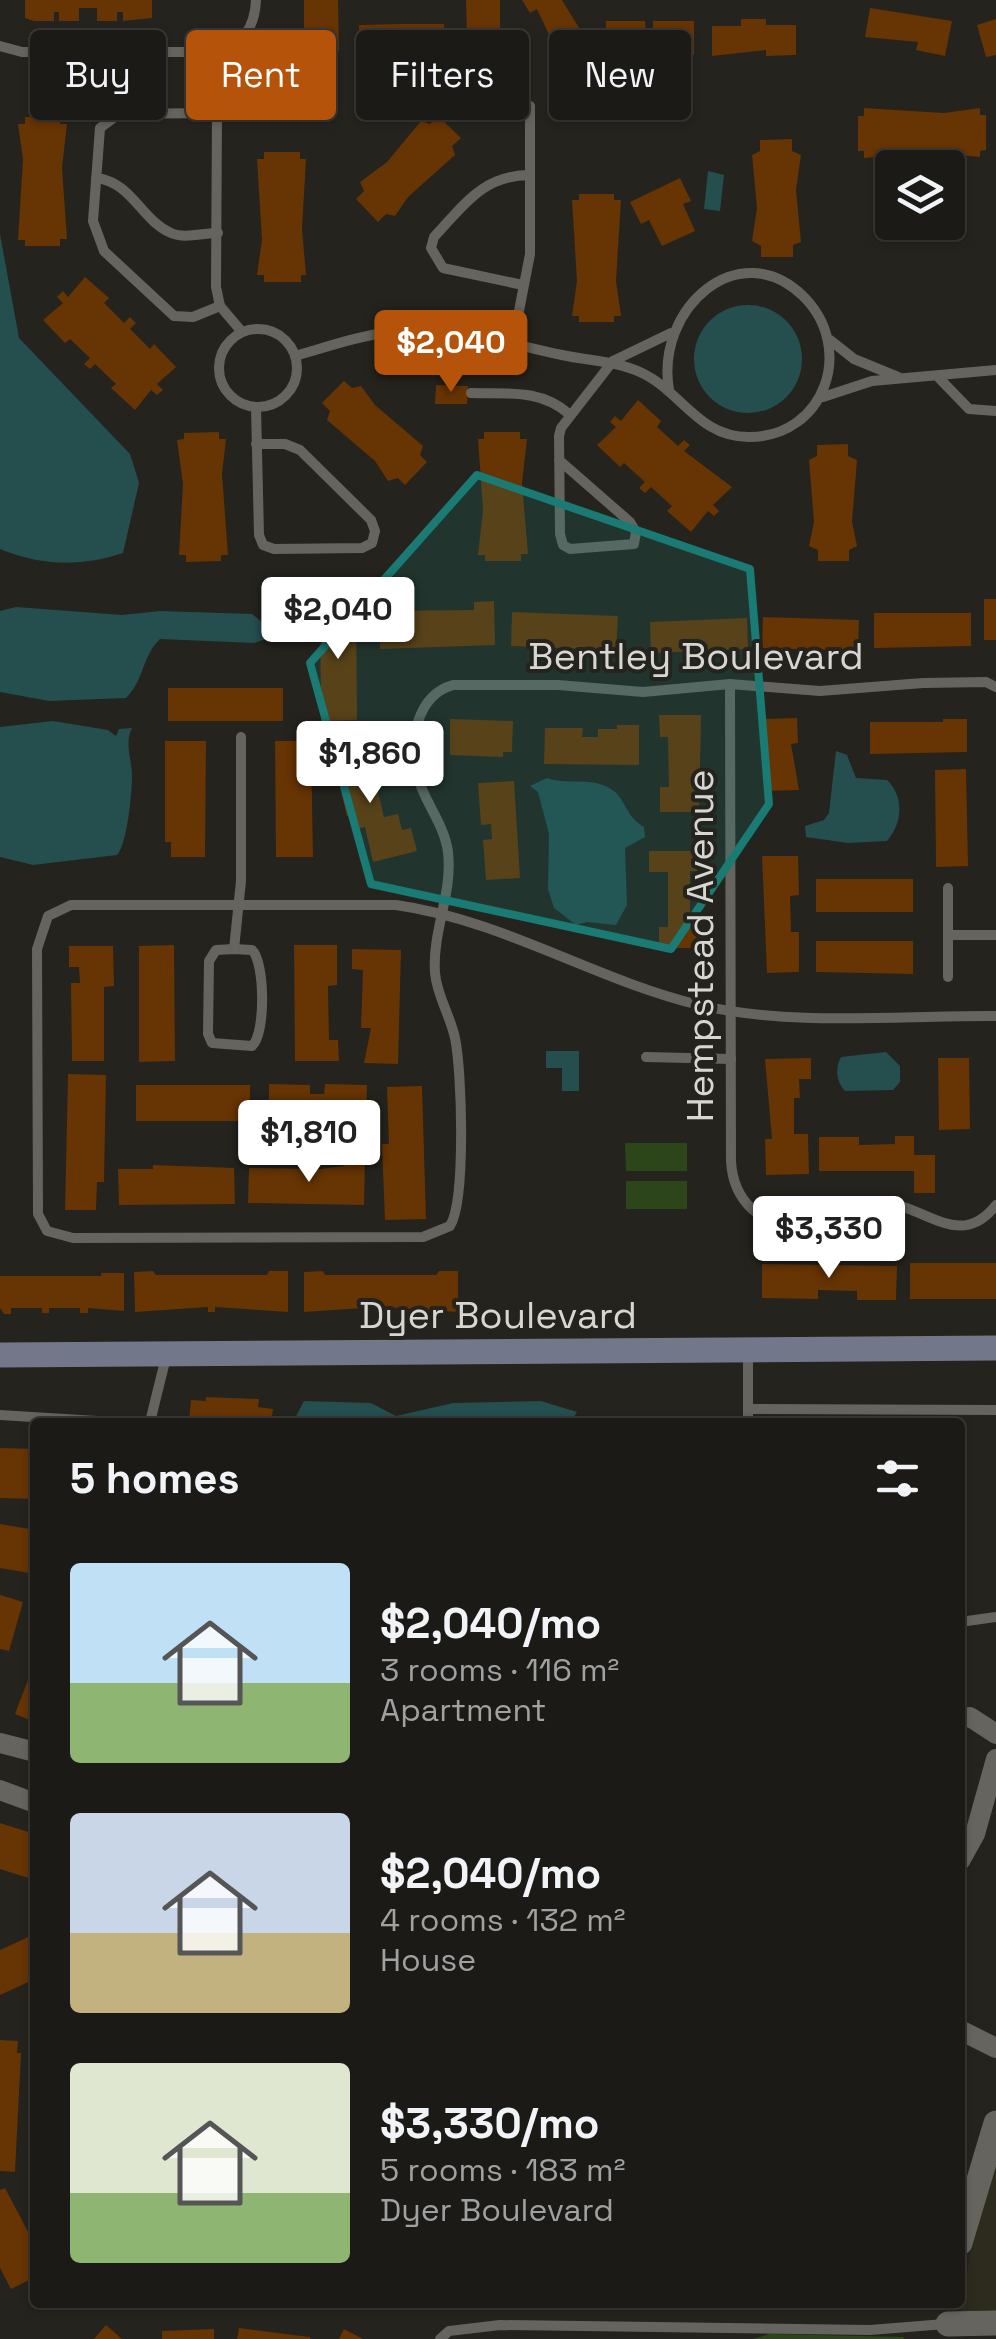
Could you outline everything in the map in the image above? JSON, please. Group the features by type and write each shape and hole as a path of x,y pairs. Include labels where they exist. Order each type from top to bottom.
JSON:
{"main road":[{"name":"Dyer Boulevard","path":"0,1355 996,1348"}],"street":[{"path":"965,1718 996,1734"},
{"path":"0,1743 30,1751"},
{"path":"965,1851 996,1760"},
{"path":"0,1790 30,1801"},
{"path":"965,2032 996,2048"},
{"path":"965,2226 996,2123"},
{"path":"948,2322 996,2324"}],"lane":[{"path":"0,46 22,52 216,52 244,36 254,20 256,0"},
{"path":"514,342 531,238 530,106"},
{"path":"186,114 111,117 100,128 94,221 104,251 174,316 192,318 220,306"},
{"path":"217,120 220,306 242,332"},
{"path":"524,285 443,268 434,260 431,248 434,237 482,185 506,175 530,175"},
{"path":"96,178 123,188 166,232 184,236 218,233"},
{"path":"669,390 671,333 687,306 704,290 728,279 758,276 778,280 803,296 829,340 854,359 899,378"},
{"path":"254,329 279,335 295,356 295,381 289,392 268,407 256,408 232,398 219,376 223,350 242,332 254,329"},
{"path":"295,356 393,331 464,333 590,360 613,361 669,390 682,408 707,426 750,437 797,422 822,397 843,388 899,378 939,378 996,370"},
{"path":"560,460 630,522 636,532 634,544 622,548 564,546 560,460 560,428 613,361 671,333"},
{"path":"822,397 831,370 829,340"},
{"path":"939,378 969,408 996,411"},
{"path":"471,393 536,394 550,398 570,414"},
{"path":"256,408 256,444 263,545 274,549 362,548 372,543 375,532 370,520 300,450 286,444 256,444"},
{"name":"Bentley Boulevard","path":"441,912 449,882 448,854 417,777 417,728 430,698 453,685 558,685 643,692 730,684 820,691 922,683 986,682 996,687"},
{"name":"Hempstead Avenue","path":"730,684 731,1171 746,1203 767,1219 794,1226 814,1223 854,1206 884,1203 957,1227 977,1222 996,1205"},
{"path":"234,949 240,738"},
{"path":"948,888 948,978"},
{"path":"441,912 436,975 458,1060 459,1198 450,1226 423,1237 73,1238 47,1231 37,1204 37,949 48,916 83,903 378,903 441,912 654,992 731,1011 996,1016"},
{"path":"948,935 996,935"},
{"path":"234,949 252,950 260,962 260,1035 252,1046 220,1047 212,1043 208,1034 209,960 216,950 234,949"},
{"path":"646,1057 731,1058"},
{"path":"151,1418 167,1352"},
{"path":"748,1352 748,1418"},
{"path":"748,1409 996,1410"},
{"path":"0,1415 49,1418"},
{"path":"965,1621 996,1617"},
{"path":"440,2339 449,2331 500,2325 870,2330 948,2322"},
{"path":"577,2339 579,2325"}],"highlighted area":[{"path":"477,475 750,569 769,804 671,949 371,884 310,663"}],"shaded area":[{"path":"996,2149 996,2315 960,2315 961,2308 965,2308 976,2215"}],"green space":[{"path":"625,1143 687,1143 687,1171 626,1171"},
{"path":"626,1181 687,1181 687,1209 626,1209"},
{"path":"770,2334 905,2337 752,2339"}],"water":[{"path":"708,171 724,175 720,211 704,209"},
{"path":"0,234 19,338 130,454 139,483 123,553 61,563 0,549"},
{"path":"748,305 769,309 786,321 798,338 802,359 798,380 786,397 769,409 748,413 727,409 710,397 698,380 694,359 698,338 710,321 727,309"},
{"path":"16,607 122,615 160,611 252,614 262,622 271,613 284,613 298,628 254,643 160,639 126,698 49,701 0,692 0,611"},
{"path":"53,721 108,730 116,736 119,729 132,728 130,806 124,841 117,855 33,865 0,857 0,727"},
{"path":"836,751 847,755 856,778 887,780 897,794 896,827 887,841 848,843 806,837 805,826 824,820 829,813"},
{"path":"547,778 607,787 644,827 645,837 625,848 627,905 616,925 576,925 554,908 548,889 549,834 538,792 530,786"},
{"path":"546,1051 579,1051 579,1091 562,1091 562,1068 546,1068"},
{"path":"886,1052 900,1066 900,1082 893,1090 845,1091 837,1074 841,1057"},
{"path":"304,1401 371,1403 396,1416 453,1403 541,1401 577,1412 573,1418 295,1418"}],"building":[{"path":"25,0 152,0 152,18 123,21 123,12 117,12 117,21 97,21 97,8 79,8 79,21 59,21 59,12 54,12 54,21 34,21 25,18"},
{"path":"304,0 338,0 339,51 336,30 304,30"},
{"path":"466,0 500,0 500,30 467,30"},
{"path":"522,0 562,0 580,30 549,30 549,35 537,9 530,13"},
{"path":"870,8 952,21 945,56 916,50 918,42 865,37"},
{"path":"741,19 766,19 766,25 796,25 796,55 766,56 766,50 712,56 712,26 741,26"},
{"path":"996,19 996,55 986,57 977,25"},
{"path":"606,21 645,21 646,30 606,30"},
{"path":"653,21 694,21 694,55 691,30 653,30"},
{"path":"444,24 444,30 359,30 359,25"},
{"path":"864,108 944,113 980,108 980,115 986,115 986,150 980,151 980,157 965,156 965,150 875,150 875,157 864,158 864,151 858,151 858,116 864,116"},
{"path":"25,117 30,117 67,124 62,168 67,239 60,239 60,246 25,246 25,240 18,240 23,159 18,124 25,124"},
{"path":"442,120 461,138 452,146 455,155 408,197 395,216 386,214 378,222 356,199 364,191 360,182 387,162 421,121 430,124"},
{"path":"792,139 792,151 801,155 796,190 801,242 793,245 793,257 761,257 761,246 752,241 757,208 752,155 760,151 760,140"},
{"path":"264,152 300,152 300,159 306,159 302,229 306,275 301,275 301,282 264,282 264,275 257,275 262,240 257,159 264,159"},
{"path":"680,178 691,201 683,204 695,231 662,246 649,220 641,224 630,202"},
{"path":"579,194 614,194 614,200 621,200 616,281 621,316 614,316 614,322 579,322 579,316 572,316 577,281 572,200 579,200"},
{"path":"85,277 109,298 104,303 124,323 130,317 136,323 130,329 150,349 154,344 176,367 157,384 163,390 157,395 151,390 135,410 111,388 116,384 95,364 90,369 84,364 90,358 70,339 65,343 43,320 63,303 57,297 63,291 68,297"},
{"path":"344,381 352,388 361,386 375,405 423,446 420,455 427,462 405,485 398,478 388,481 375,461 327,420 330,411 322,403"},
{"path":"436,385 468,386 467,404 435,404"},
{"path":"638,400 661,421 657,427 678,446 684,440 690,445 684,451 732,487 713,505 719,511 714,516 708,511 691,532 667,511 672,506 651,487 645,493 639,488 645,482 624,463 620,467 597,445 616,427 610,422 615,416 621,421"},
{"path":"219,432 219,439 226,439 222,474 228,555 221,555 221,561 186,562 186,555 179,555 183,484 177,440 184,439 184,433"},
{"path":"484,432 520,432 520,439 527,439 522,483 528,554 521,554 521,561 485,561 485,555 478,555 483,510 478,439 484,439"},
{"path":"848,444 848,456 857,460 852,522 857,546 849,550 849,561 818,561 818,550 809,546 814,522 809,460 817,456 817,445"},
{"path":"984,599 996,599 996,640 984,640"},
{"path":"494,601 495,645 380,649 379,611 474,610 474,602"},
{"path":"320,604 356,604 357,720 321,721"},
{"path":"512,612 618,616 616,650 511,646"},
{"path":"874,613 971,613 971,646 874,648"},
{"path":"763,617 859,620 858,651 762,648"},
{"path":"747,618 748,649 651,653 650,622"},
{"path":"168,688 283,688 283,721 168,721"},
{"path":"659,715 701,715 699,812 660,812 660,787 669,787 668,737 660,737"},
{"path":"797,718 798,743 791,744 799,790 765,791 763,719"},
{"path":"450,719 513,721 512,752 503,752 503,757 450,755"},
{"path":"967,719 967,752 870,754 870,722"},
{"path":"617,725 639,725 639,765 544,764 545,728 583,728 582,737 598,737 598,729 617,729"},
{"path":"165,741 206,741 205,857 171,857 171,842 165,842"},
{"path":"275,741 311,741 313,857 276,857"},
{"path":"367,745 384,817 398,814 402,830 411,828 417,851 373,862 365,827 356,829 352,815 347,816 332,754"},
{"path":"966,769 968,866 936,867 935,770"},
{"path":"514,781 520,878 486,880 483,840 492,839 491,824 481,825 478,783"},
{"path":"649,851 697,851 697,871 690,871 690,927 697,927 697,948 659,948 659,927 668,927 668,872 649,872"},
{"path":"762,856 798,856 799,895 790,896 791,932 799,932 799,972 767,973"},
{"path":"816,879 913,879 913,912 816,912"},
{"path":"816,941 913,941 913,974 816,972"},
{"path":"174,945 175,1061 139,1062 139,946"},
{"path":"294,945 337,945 337,985 328,986 329,1040 338,1040 339,1061 295,1061"},
{"path":"69,946 113,946 114,986 104,987 104,1061 72,1061 71,983 80,983 79,967 69,967"},
{"path":"352,949 401,950 398,1064 364,1063 371,1028 361,1028 363,970 352,969"},
{"path":"811,1058 811,1079 799,1079 800,1098 794,1098 794,1134 808,1134 809,1174 766,1175 765,1139 772,1139 765,1059"},
{"path":"938,1058 969,1058 970,1129 939,1130"},
{"path":"68,1074 106,1075 104,1182 97,1182 96,1210 65,1210"},
{"path":"269,1084 310,1085 310,1094 324,1094 325,1084 367,1085 366,1121 269,1120"},
{"path":"136,1085 250,1085 250,1121 136,1121"},
{"path":"422,1086 426,1219 385,1220 382,1144 389,1144 387,1087"},
{"path":"895,1136 914,1136 914,1155 935,1155 935,1193 914,1193 914,1171 819,1171 819,1137 859,1137 859,1145 895,1144"},
{"path":"344,1159 365,1159 364,1205 248,1203 249,1168 321,1169 344,1166"},
{"path":"153,1165 234,1168 235,1204 119,1205 118,1169 153,1169"},
{"path":"910,1263 996,1263 996,1299 910,1299"},
{"path":"762,1264 897,1266 896,1300 857,1300 857,1291 818,1290 818,1299 762,1298"},
{"path":"153,1271 156,1275 267,1275 269,1271 288,1271 288,1312 215,1307 215,1312 208,1312 208,1307 135,1312 134,1272"},
{"path":"323,1271 325,1275 436,1275 439,1271 458,1271 458,1312 384,1307 384,1312 378,1312 378,1307 304,1312 304,1272"},
{"path":"124,1273 124,1311 88,1308 88,1313 80,1313 80,1308 49,1308 49,1313 42,1313 42,1308 11,1308 11,1314 4,1314 0,1308 0,1276"},
{"path":"206,1397 259,1399 258,1407 273,1409 272,1418 189,1418 191,1400 206,1401"},
{"path":"0,1448 30,1449 30,1499 0,1498"},
{"path":"0,1524 30,1529 30,1573 0,1568"},
{"path":"0,1595 23,1602 9,1651 0,1649"},
{"path":"28,1680 30,1720 15,1714"},
{"path":"0,1823 30,1832 30,1878 0,1869"},
{"path":"30,1936 30,1981 0,1995 0,1950"},
{"path":"0,2040 18,2041 17,2053 21,2053 15,2172 0,2171"},
{"path":"5,2188 30,2236 30,2280 11,2289 0,2268 0,2190"},
{"path":"106,2325 122,2339 94,2339"},
{"path":"239,2328 310,2337 310,2339 237,2339"},
{"path":"214,2329 214,2339 162,2339 162,2331"},
{"path":"344,2329 363,2339 339,2339"}]}
